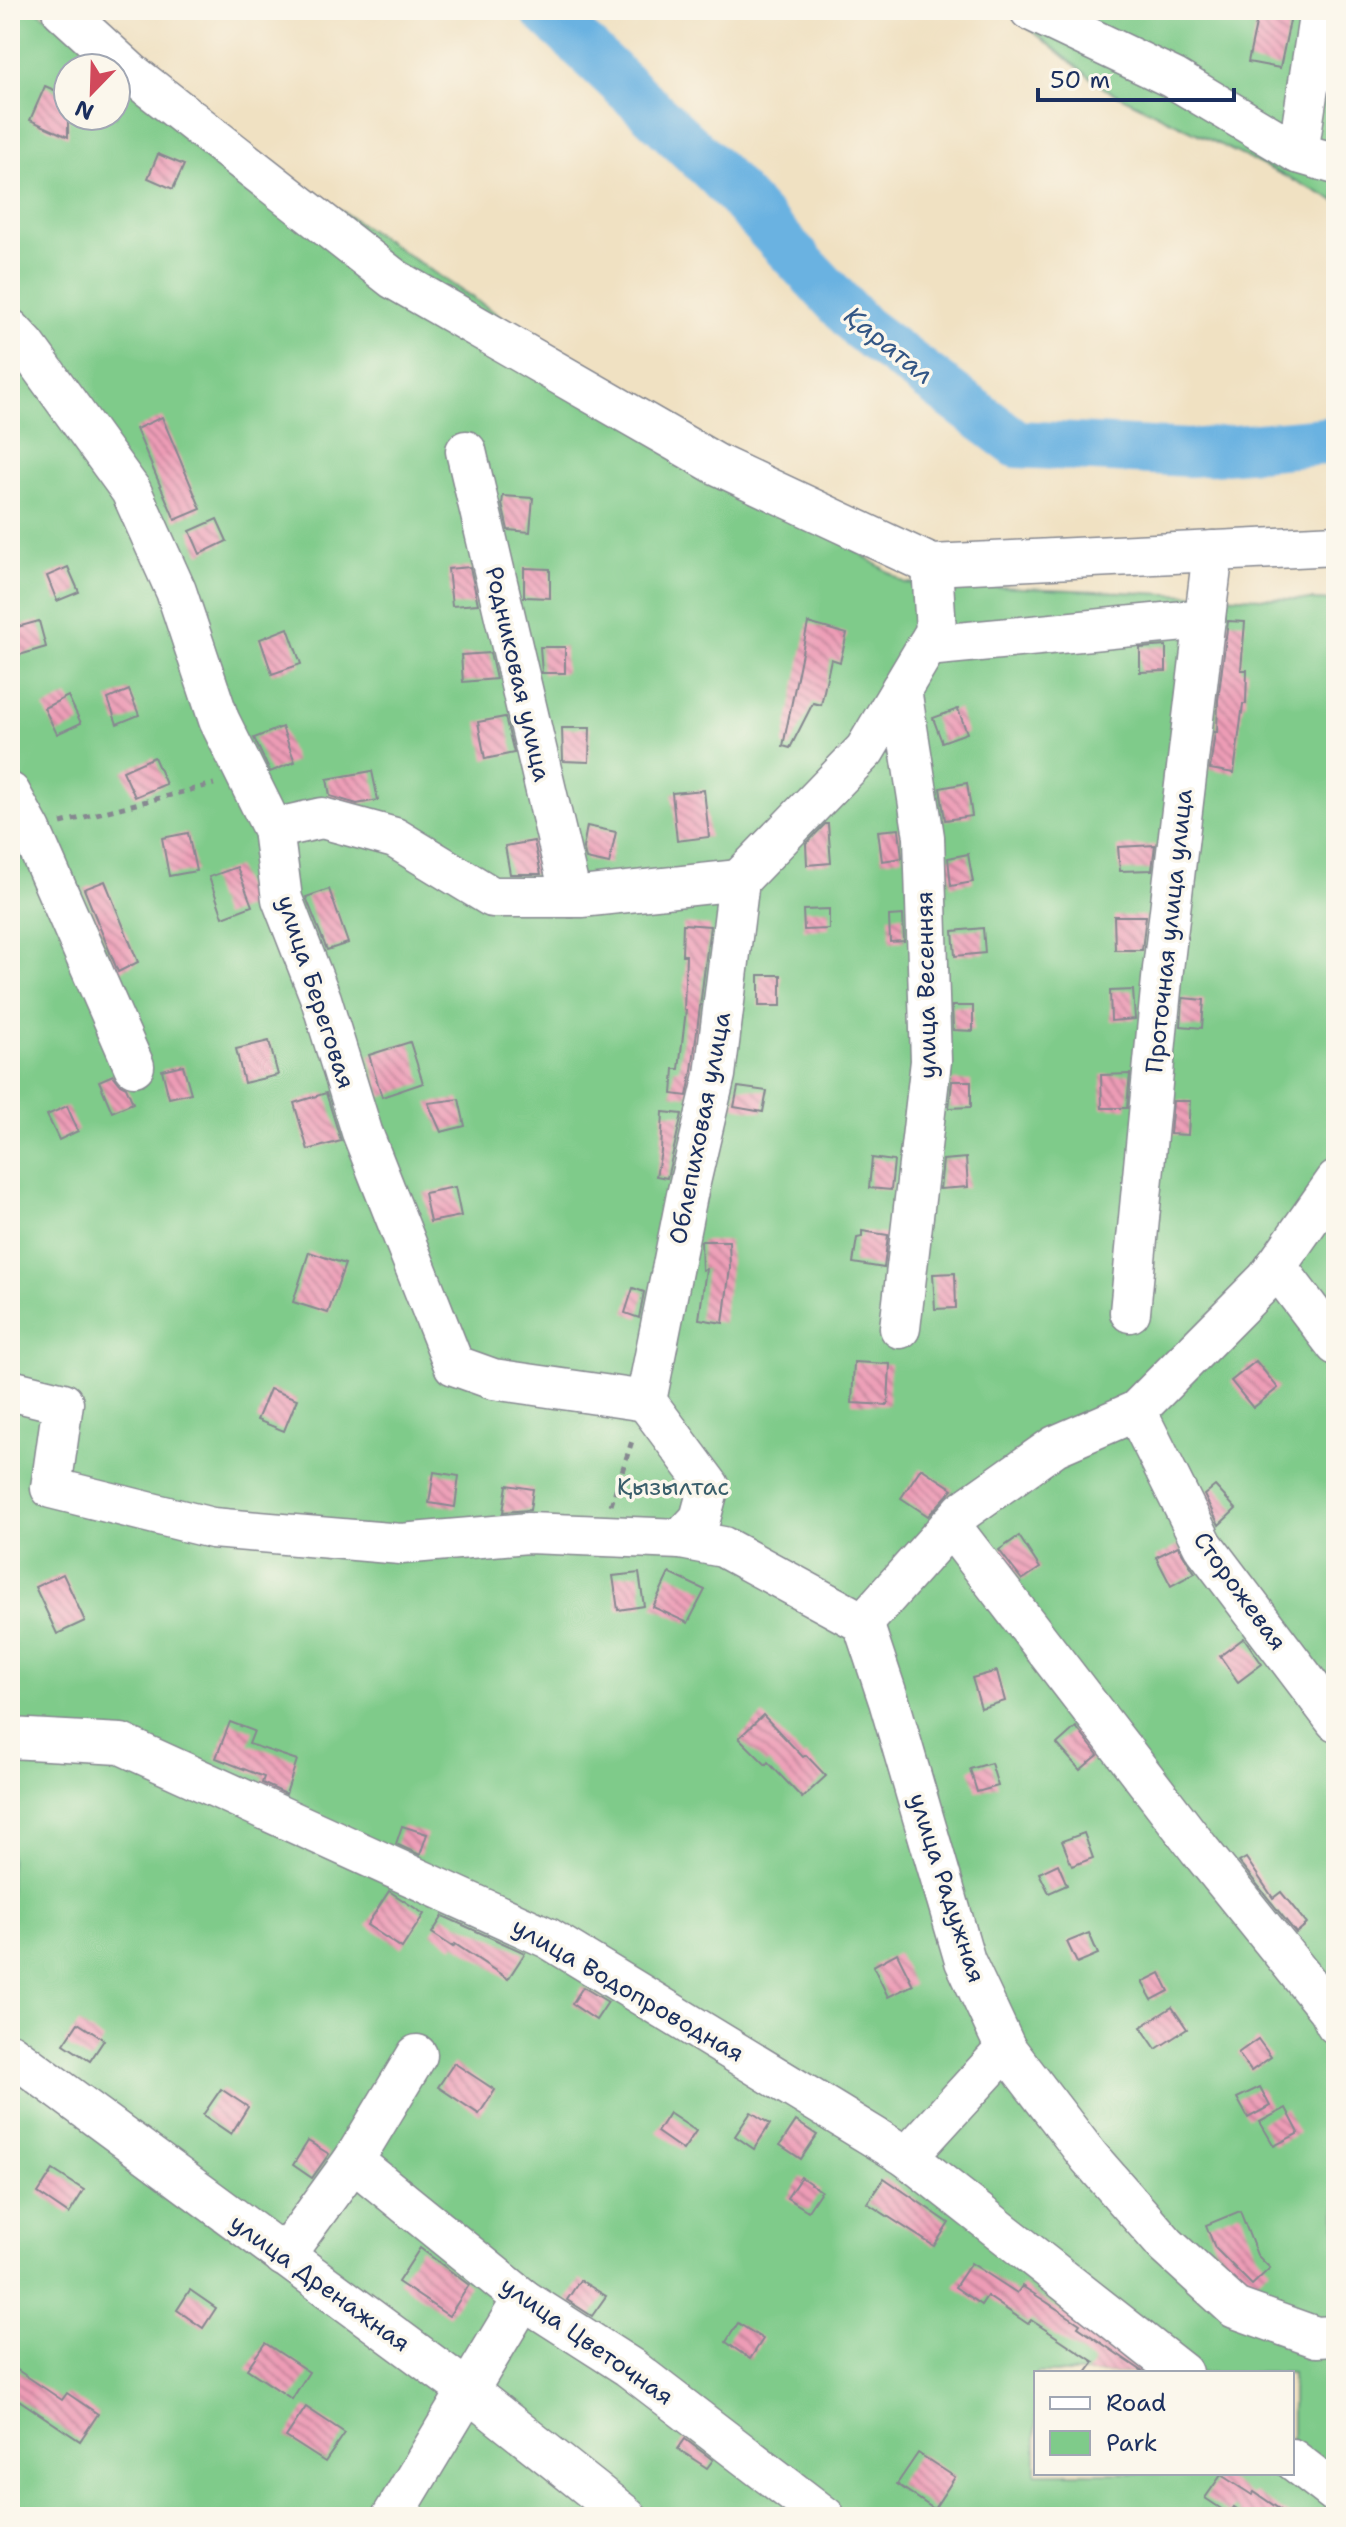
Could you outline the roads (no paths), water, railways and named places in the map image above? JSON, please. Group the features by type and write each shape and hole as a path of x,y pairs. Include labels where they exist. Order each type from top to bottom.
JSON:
{"street":[{"path":"62,10 131,73 394,279 716,464 932,565 1336,545"},
{"path":"1298,153 1320,10"},
{"path":"1036,12 1173,78 1298,153 1336,164"},
{"name":"улица Береговая","path":"10,329 26,346 131,491 176,591 219,720 273,829 282,899 321,999 362,1132 454,1365 493,1379 646,1401"},
{"name":"Родниковая улица","path":"466,451 571,897"},
{"name":"Проточная улица улица","path":"1130,1312 1163,969 1213,551"},
{"path":"273,829 322,818 395,838 492,897 571,897 739,880 865,750 936,631 932,565"},
{"path":"927,646 1205,619"},
{"name":"улица Весенняя","path":"900,1328 931,1061 924,837 901,689"},
{"path":"10,793 31,831 134,1066"},
{"name":"Облепиховая улица","path":"646,1401 687,1195 715,1075 739,880"},
{"path":"10,1390 63,1403 51,1488 212,1528 401,1544 528,1533 681,1539 723,1547 863,1623 963,1511 1055,1446 1136,1411 1267,1279 1336,1181"},
{"path":"1276,1266 1336,1345"},
{"path":"646,1401 709,1486 700,1519 681,1539"},
{"name":"Сторожевая","path":"1136,1411 1203,1545 1336,1721"},
{"path":"950,1525 1199,1849 1333,2012"},
{"name":"улица Радужная","path":"863,1623 907,1759 965,1961 1006,2049 1089,2157 1166,2245 1235,2308 1316,2337 1336,2336"},
{"name":"улица Водопроводная","path":"10,1738 121,1744 548,1938 907,2157 1179,2371"},
{"path":"907,2157 1006,2049"},
{"name":"улица Дренажная","path":"10,2053 468,2391 627,2517"},
{"path":"284,2256 353,2161 417,2055"},
{"name":"улица Цветочная","path":"353,2161 523,2299 629,2367 825,2517"},
{"path":"392,2517 523,2299"},
{"path":"1294,2461 1336,2493"}],"waterway":[{"name":"Қаратал","path":"544,10 718,174 862,328 1017,444 1190,453 1336,440"}],"park label":[{"name":"Қызылтас","path":"673,1487"}]}
